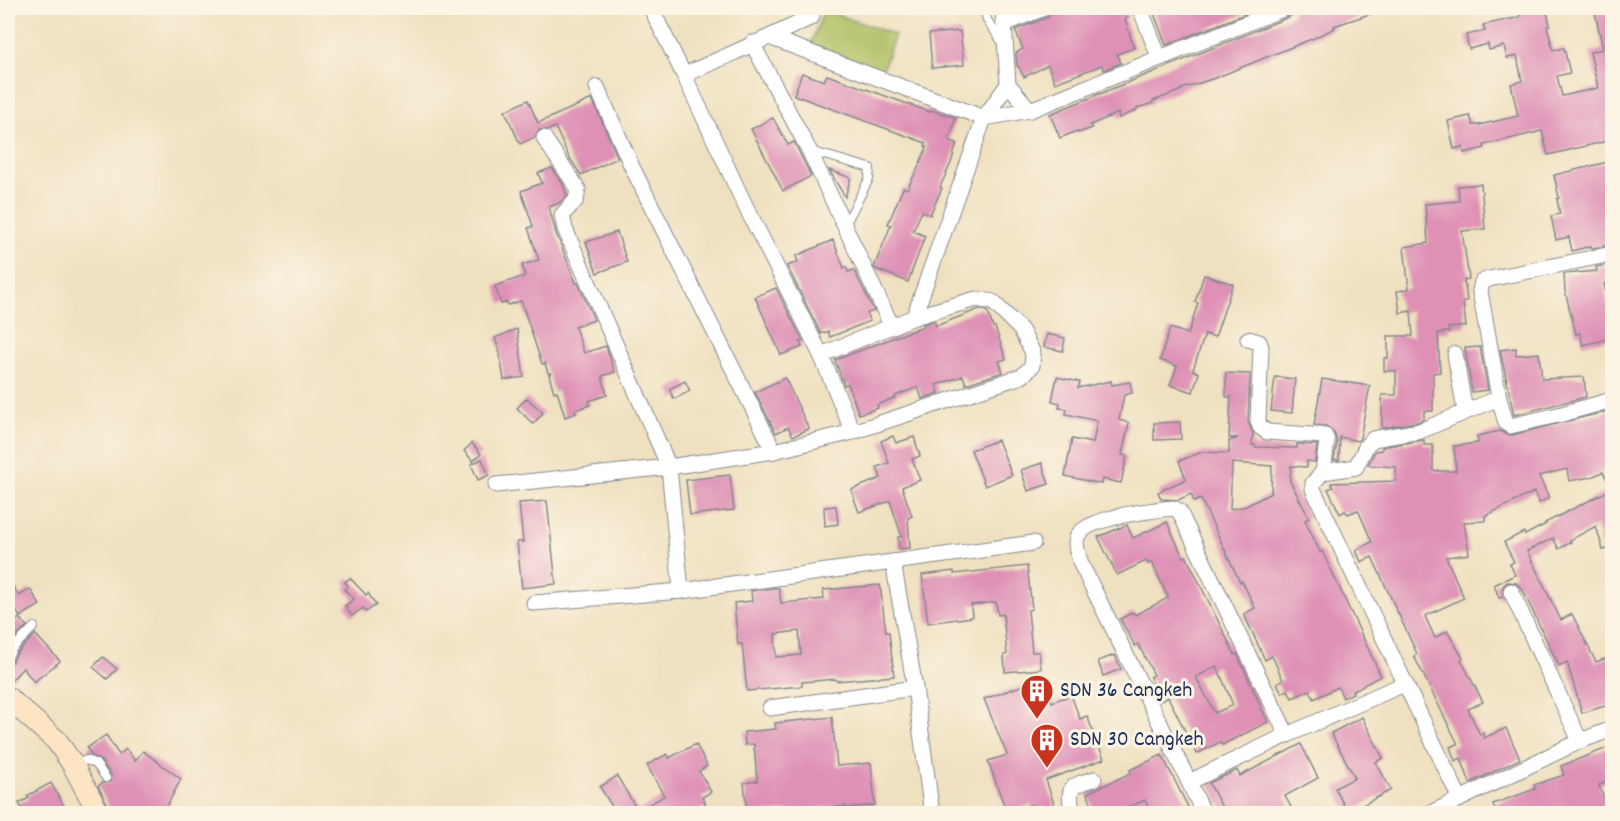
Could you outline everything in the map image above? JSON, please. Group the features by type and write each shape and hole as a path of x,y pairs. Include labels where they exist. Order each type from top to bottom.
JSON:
{"street":[{"path":"651,8 744,203 821,355 853,432"},
{"path":"1003,8 1008,84 1030,110"},
{"path":"1004,24 1044,8"},
{"path":"1140,8 1159,57"},
{"path":"769,37 984,118 1030,110 1285,8"},
{"path":"684,75 812,17"},
{"path":"752,43 808,150 891,327"},
{"path":"914,317 984,118 1008,84"},
{"path":"597,87 632,167 774,451"},
{"path":"544,138 578,189 576,200 562,215 565,229 669,467 681,591"},
{"path":"1612,254 1485,280 1482,282 1480,291 1498,398 1506,423 1510,426 1612,400"},
{"path":"496,485 669,467 774,451 853,432 1022,376 1029,372 1032,366 1033,353 1021,330 993,302 976,299 914,317 821,355"},
{"path":"1248,339 1259,342 1261,347 1258,421 1260,426 1267,432 1324,436 1327,441 1323,472 1313,483 1312,489 1460,799"},
{"path":"1455,354 1465,411"},
{"path":"1323,472 1356,467 1367,445 1373,439 1420,431 1498,398"},
{"path":"1204,813 1081,564 1076,545 1077,536 1085,528 1126,514 1173,508 1179,511 1287,735"},
{"path":"534,603 681,591 1033,543"},
{"path":"893,562 915,688 932,813"},
{"path":"1510,591 1580,741"},
{"path":"1190,782 1287,735 1404,684"},
{"path":"770,708 915,688"},
{"path":"8,698 57,741 74,765 99,813"},
{"path":"1430,813 1580,741 1612,729"},
{"path":"1072,813 1070,793 1072,788 1094,779"}],"lane":[{"path":"984,8 987,20 1004,46"},
{"path":"808,150 870,168 869,179 845,226"},
{"path":"8,657 12,649 34,627"},
{"path":"74,765 87,760 96,764 106,778"}],"green space":[{"path":"824,10 895,35 882,71 810,46"}],"building":[{"path":"1063,8 1124,8 1134,48 1117,54 1121,63 1104,70 1102,65 1055,83 1048,65 1024,77 1017,66 1016,53 1023,49 1015,30 1048,17"},
{"path":"1152,8 1260,8 1166,45"},
{"path":"1294,8 1381,8 1382,10 1334,26 1335,28 1314,38 1215,78 1181,89 1119,118 1118,113 1090,125 1092,128 1060,138 1050,114 1289,17 1293,14"},
{"path":"1517,8 1546,8 1550,25 1547,26 1553,50 1564,48 1570,73 1557,76 1562,96 1598,88 1590,52 1603,49 1594,8 1612,8 1612,140 1548,155 1542,131 1484,145 1485,148 1464,153 1463,147 1454,149 1448,121 1470,116 1473,125 1479,125 1518,116 1511,84 1522,81 1517,56 1507,58 1504,46 1489,50 1488,44 1469,49 1466,35 1485,31 1483,25 1520,17"},
{"path":"960,31 964,65 932,68 929,34"},
{"path":"802,73 824,81 827,75 930,112 931,110 956,118 949,140 957,143 940,187 942,188 930,215 922,211 913,231 925,236 908,282 874,267 903,188 907,189 917,170 927,147 926,143 794,95"},
{"path":"592,99 618,158 581,175 569,157 555,127 549,130 539,130 535,137 520,144 505,111 528,100 538,123"},
{"path":"773,118 788,145 794,142 811,176 783,191 751,129"},
{"path":"1612,161 1612,245 1592,248 1591,246 1572,251 1569,237 1556,240 1551,216 1560,214 1554,175"},
{"path":"552,168 563,184 567,196 559,203 549,207 556,233 594,320 575,327 584,353 606,346 615,372 602,376 607,395 589,401 590,405 575,410 576,413 565,417 557,391 554,392 549,375 551,373 548,373 545,363 542,364 521,301 508,305 507,302 501,304 495,286 525,276 522,265 539,260 528,228 533,226 521,191 542,183 538,173"},
{"path":"829,170 851,178 845,197"},
{"path":"1481,184 1485,229 1462,231 1469,279 1464,280 1467,301 1463,302 1466,326 1448,328 1449,332 1438,333 1440,372 1433,373 1433,411 1424,411 1424,419 1417,422 1382,428 1382,395 1396,395 1396,371 1384,371 1384,358 1388,358 1388,336 1413,336 1411,311 1400,313 1397,291 1409,289 1404,247 1428,243 1425,204 1459,201 1458,186"},
{"path":"617,232 627,262 597,273 586,242"},
{"path":"833,240 844,268 846,267 848,272 854,270 874,311 867,313 870,321 830,337 828,331 821,334 787,266 798,262 796,256"},
{"path":"1612,264 1612,282 1604,284 1612,319 1612,338 1583,345 1580,333 1576,334 1565,291 1564,274 1597,271 1596,267"},
{"path":"1204,275 1233,284 1215,337 1205,334 1193,370 1199,373 1193,392 1170,385 1177,366 1160,360 1170,328 1188,334"},
{"path":"776,288 803,341 800,342 802,347 781,355 755,297"},
{"path":"979,309 987,311 995,327 1006,359 999,361 1003,372 966,384 963,376 936,385 939,393 922,399 918,387 877,405 878,408 859,414 848,384 844,385 835,360 924,326 923,324 934,321 936,326"},
{"path":"517,329 524,377 504,380 495,338"},
{"path":"1047,334 1065,338 1063,351 1044,347"},
{"path":"1480,347 1488,390 1472,392 1465,348"},
{"path":"1516,348 1516,355 1539,353 1542,379 1584,377 1586,397 1514,415 1500,350"},
{"path":"1226,373 1250,374 1248,421 1253,433 1252,445 1297,448 1297,444 1317,445 1315,462 1307,461 1307,467 1291,466 1290,481 1309,518 1305,520 1381,676 1343,698 1338,687 1314,699 1310,690 1292,698 1288,690 1282,693 1277,683 1283,680 1272,656 1265,660 1244,614 1255,608 1242,581 1240,582 1201,499 1194,502 1191,494 1178,500 1161,499 1158,492 1186,479 1179,461 1202,452 1229,453 1229,441 1238,438 1229,438 1231,397 1226,397","holes":["1232,463 1272,466 1271,493 1246,506 1230,509"]},
{"path":"1057,377 1080,382 1078,388 1111,381 1112,385 1130,382 1132,393 1124,395 1119,420 1129,423 1122,455 1127,456 1121,483 1102,479 1101,484 1065,476 1072,439 1093,443 1097,421 1066,414 1067,409 1059,408 1060,403 1052,401"},
{"path":"1275,377 1295,379 1292,413 1271,411"},
{"path":"785,378 809,429 793,436 788,427 776,433 755,392"},
{"path":"1322,379 1370,386 1360,438 1358,441 1340,437 1339,460 1334,460 1337,442 1334,432 1326,426 1314,425"},
{"path":"685,381 690,391 674,399 669,389"},
{"path":"527,398 543,413 533,424 517,408"},
{"path":"1612,410 1612,489 1603,472 1569,481 1567,469 1539,476 1549,498 1539,503 1534,492 1485,516 1485,521 1464,522 1469,554 1446,557 1464,598 1425,616 1435,638 1447,631 1463,658 1461,660 1483,702 1468,709 1480,735 1483,733 1484,738 1506,728 1520,759 1470,783 1461,758 1455,761 1450,747 1458,744 1414,656 1417,654 1372,557 1361,562 1356,550 1372,542 1358,510 1348,514 1345,511 1340,514 1328,489 1333,487 1331,483 1396,481 1396,467 1368,465 1375,451 1382,450 1382,447 1424,440 1424,445 1433,445 1433,471 1456,471 1454,446 1478,443 1477,436 1500,431 1512,435"},
{"path":"1180,422 1181,439 1154,440 1154,423"},
{"path":"893,436 896,443 914,437 920,456 912,459 920,480 902,487 912,516 908,518 910,548 899,549 898,537 902,537 890,501 859,512 851,490 881,478 877,467 889,463 881,441"},
{"path":"998,440 1012,475 985,486 971,450"},
{"path":"472,443 481,454 473,461 464,451"},
{"path":"482,459 489,475 478,480 471,464"},
{"path":"1042,463 1049,484 1028,491 1021,470"},
{"path":"730,475 734,510 690,515 686,480"},
{"path":"1612,489 1612,548 1603,550 1596,526 1570,540 1571,542 1559,549 1553,538 1527,551 1561,620 1572,614 1596,662 1612,656 1612,704 1582,713 1567,662 1559,666 1522,589 1516,583 1507,582 1503,586 1503,597 1499,598 1494,585 1515,575 1510,564 1514,562 1504,542 1524,532 1525,535"},
{"path":"547,501 556,584 522,588 517,542 523,542 519,503"},
{"path":"836,506 838,524 825,526 824,507"},
{"path":"1167,522 1183,557 1186,556 1235,655 1237,654 1268,722 1222,745 1220,742 1197,754 1168,697 1161,701 1150,677 1154,675 1138,644 1135,646 1120,619 1133,612 1135,615 1168,598 1152,562 1148,564 1146,561 1117,575 1098,537 1127,525 1133,538","holes":["1217,666 1233,705 1215,713 1196,677"]},
{"path":"1027,566 1032,609 1028,610 1032,652 1039,652 1041,669 1005,672 1004,655 1007,654 1003,614 998,615 996,602 971,605 972,617 928,623 922,575"},
{"path":"8,578 19,596 30,589 40,605 20,617 8,597"},
{"path":"350,578 366,595 368,593 376,605 366,612 363,608 352,616 345,606 354,599 344,589 348,586 345,582"},
{"path":"880,585 894,676 802,682 802,686 747,691 742,644 738,644 734,603 752,601 751,591 779,588 781,603 824,599 823,590","holes":["799,631 801,655 776,657 775,634"]},
{"path":"19,618 27,626 8,645 8,629"},
{"path":"35,634 60,661 34,682 23,668 8,684 8,663 12,662 17,653"},
{"path":"1115,655 1121,669 1103,676 1098,661"},
{"path":"103,657 117,669 107,679 93,667"},
{"path":"1044,678 1052,702 1071,695 1080,719 1087,716 1104,759 1046,780 1057,813 1034,813 1031,805 1007,813 988,761 1007,755 984,699"},
{"path":"832,717 837,766 871,763 875,805 747,813 744,783 757,781 754,744 745,745 744,732 776,729 775,723"},
{"path":"1362,717 1383,758 1376,762 1391,790 1348,813 1335,788 1355,778 1331,733"},
{"path":"106,735 119,755 126,749 135,761 143,751 181,779 163,813 112,813 98,786 110,782 111,775 101,761 92,756 87,748"},
{"path":"696,744 707,766 699,771 711,792 702,797 707,807 695,813 616,813 600,787 617,776 638,811 664,796 647,765 667,754 669,758"},
{"path":"1301,744 1318,778 1285,796 1294,813 1225,813 1209,783 1237,770 1240,776"},
{"path":"1612,746 1612,780 1599,785 1609,813 1496,813 1493,804 1535,789 1534,785 1564,775 1561,766"},
{"path":"1162,755 1188,807 1176,813 1151,813 1145,800 1119,811 1117,807 1103,813 1096,813 1087,793 1131,773 1130,770"},
{"path":"51,783 68,813 25,813 19,803"}],"place":[{"name":"SDN 36 Cangkeh","path":"1037,720"},
{"name":"SDN 30 Cangkeh","path":"1047,769"}]}
